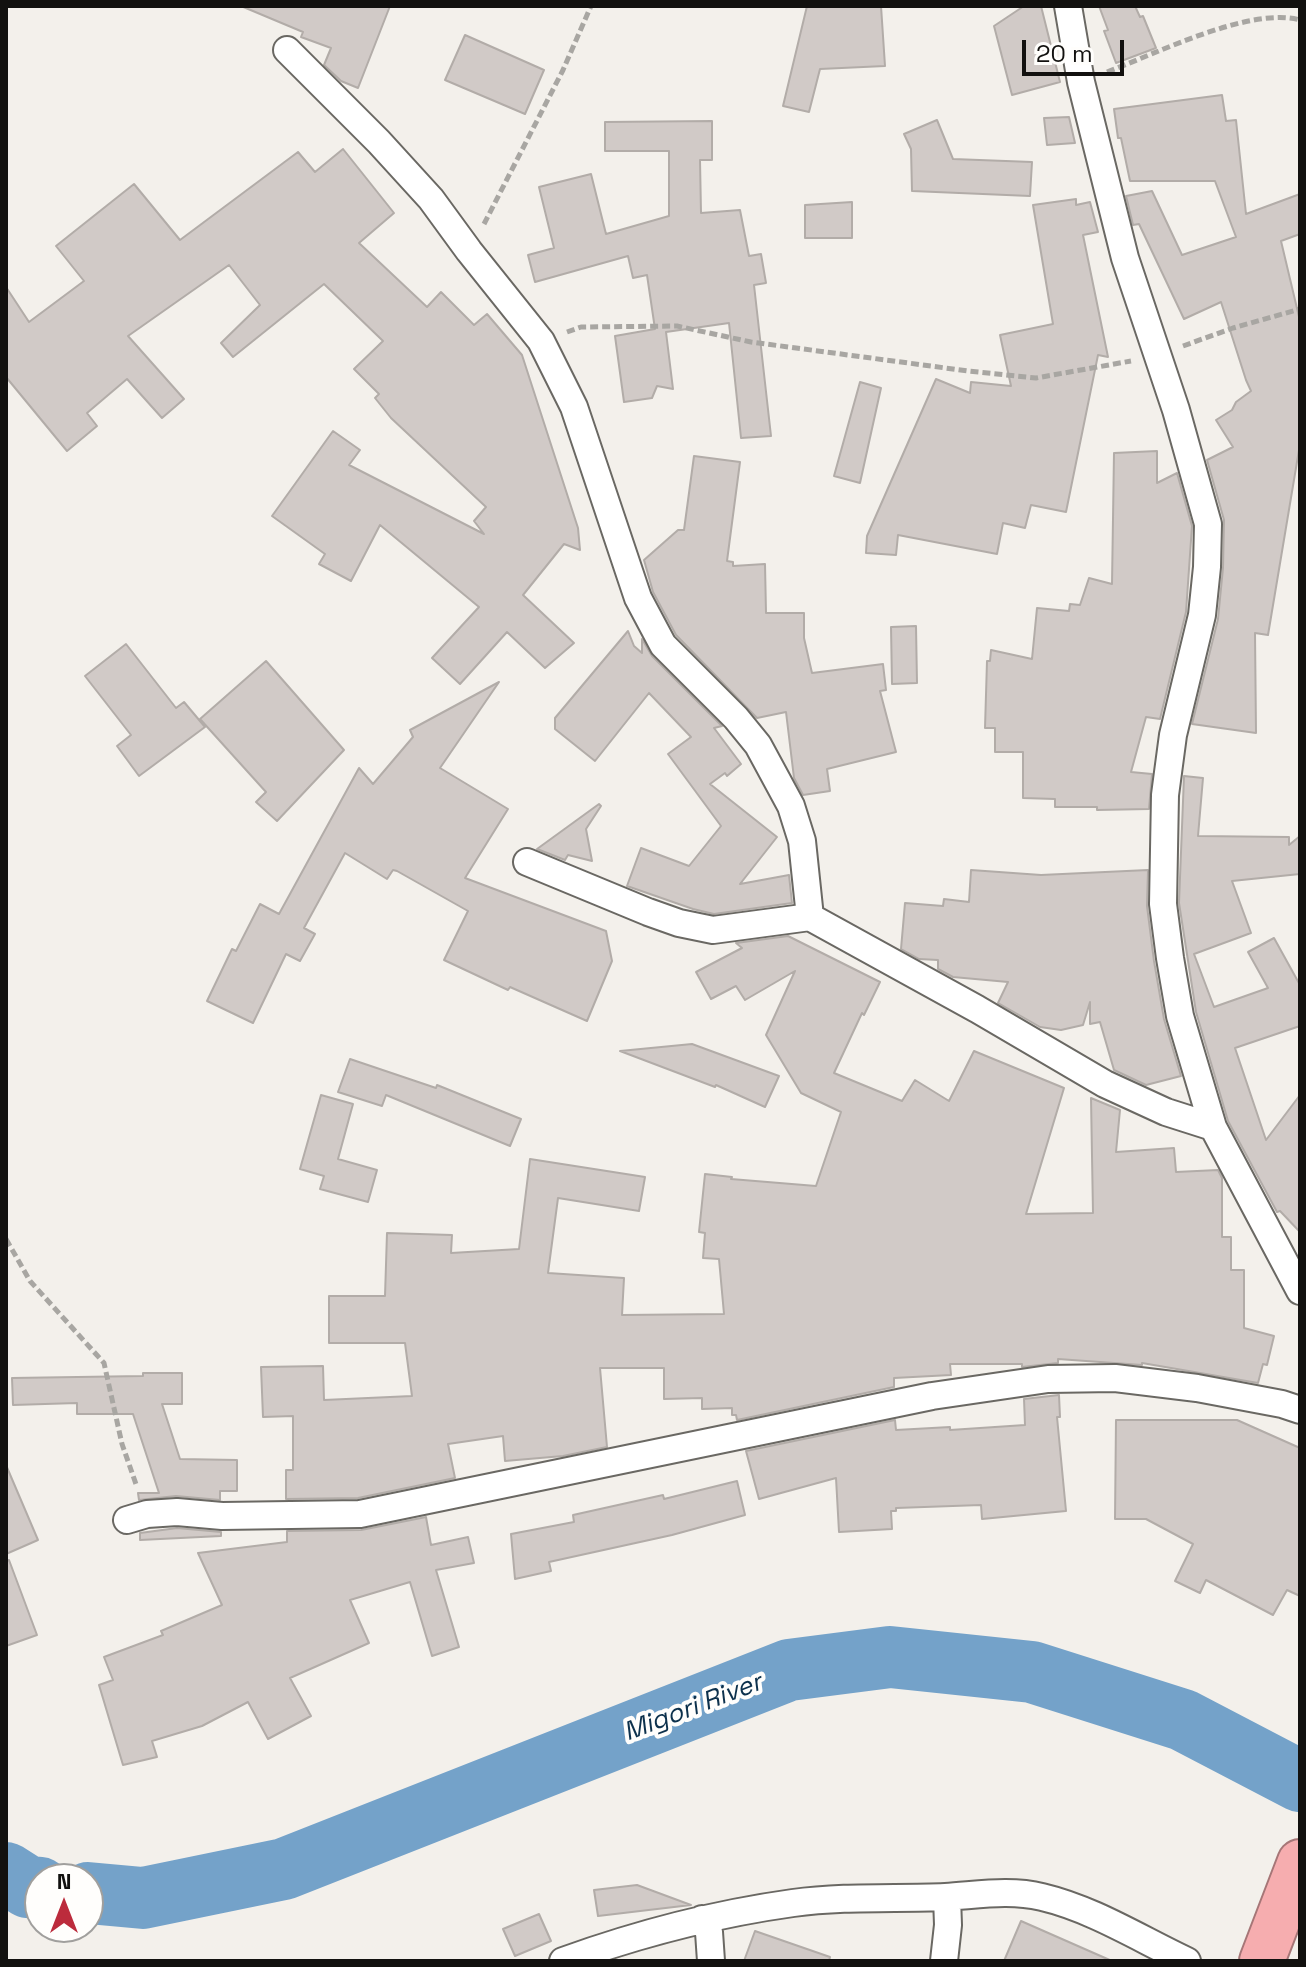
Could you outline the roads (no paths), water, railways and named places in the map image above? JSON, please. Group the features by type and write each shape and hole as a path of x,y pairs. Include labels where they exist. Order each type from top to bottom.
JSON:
{"highway":[{"path":"1262,1961 1295,1873"}],"street":[{"path":"1068,6 1081,82 1125,258 1176,410 1208,524 1202,615 1173,735 1165,795 1163,904 1170,958 1184,1028 1213,1127 1300,1291"},
{"path":"287,50 431,199 541,341 574,407 638,598 663,645 736,718 758,745 791,806 802,841 810,917"},
{"path":"527,862 648,912 713,930 810,917 1105,1084 1166,1112 1213,1127"},
{"path":"137,1517 177,1512 222,1516 360,1514 932,1396 1048,1379 1115,1378 1197,1388 1300,1410"},
{"path":"563,1961 702,1919 795,1903 977,1893 1039,1896 1071,1905 1187,1961"},
{"path":"944,1961 947,1897"},
{"path":"702,1919 709,1932 711,1961"}],"waterway":[{"name":"Migori River","path":"104,1894 143,1898 284,1869 789,1670 890,1657 1032,1672 1183,1720 1300,1781"},
{"name":"Migori River","path":"6,1873 24,1884"}]}
